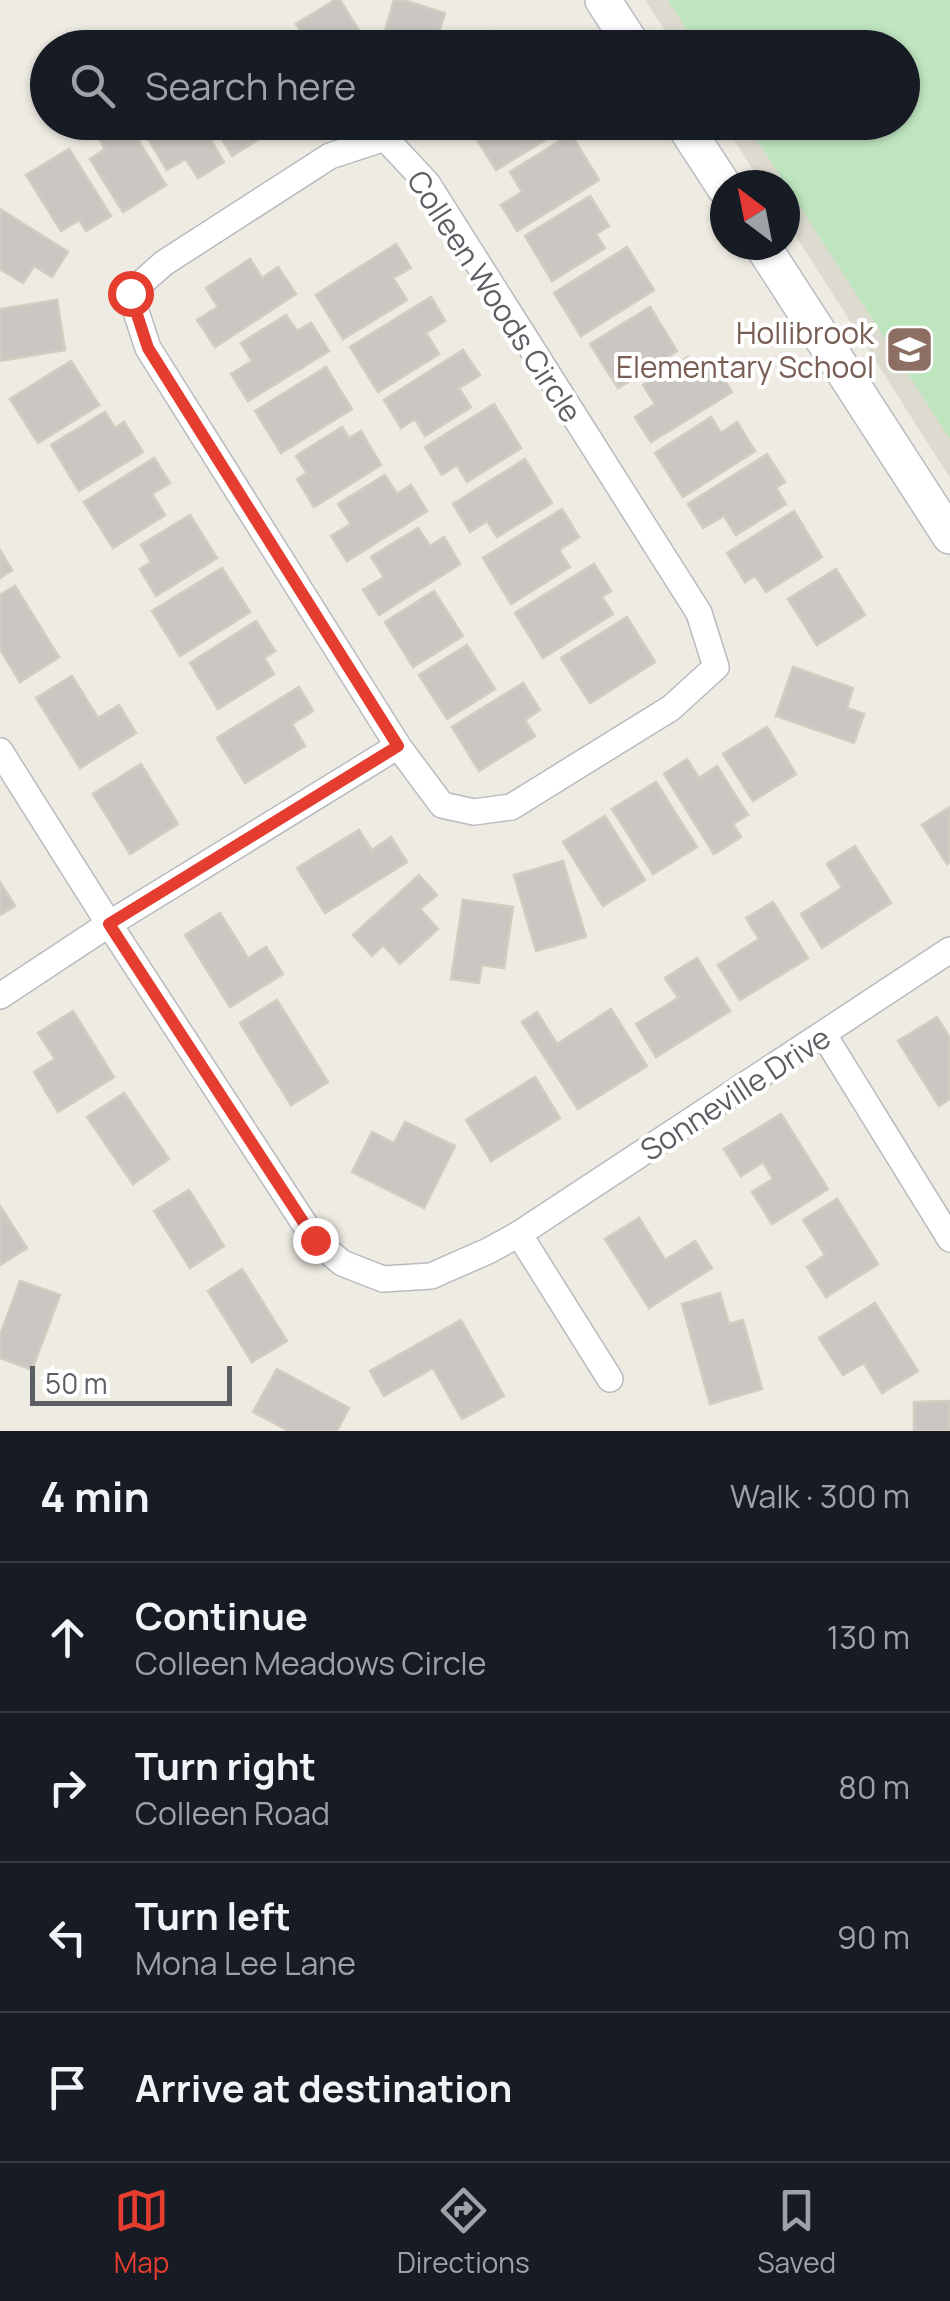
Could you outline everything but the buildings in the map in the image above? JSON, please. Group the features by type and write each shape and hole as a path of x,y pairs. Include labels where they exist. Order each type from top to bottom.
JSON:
{"street":[{"path":"603,0 622,30"},
{"name":"Colleen Woods Circle","path":"380,140 330,156 164,263 130,293 148,348 398,746 442,805 474,812 511,807 671,708 716,667 699,613 427,183 388,140"},
{"path":"694,140 713,170"},
{"path":"772,260 950,536"},
{"path":"0,996 398,746"},
{"name":"Sonneville Drive","path":"0,751 315,1240 342,1263 383,1280 431,1276 519,1234 950,950"},
{"path":"824,1035 950,1239"},
{"path":"519,1234 610,1379"}],"shaded area":[{"name":"Hollibrook Elementary School","path":"645,0 950,0 950,478 800,243 800,170 753,170 734,140 920,140 920,30 665,30"}],"green space":[{"name":"Hollibrook Elementary School","path":"668,0 950,0 950,439 800,207 800,170 776,170 757,140 920,140 920,30 687,30"}],"place":[{"name":"Hollibrook Elementary School","path":"909,349"}],"route":[{"path":"130,293 148,348 398,746 109,924 315,1240"}]}
